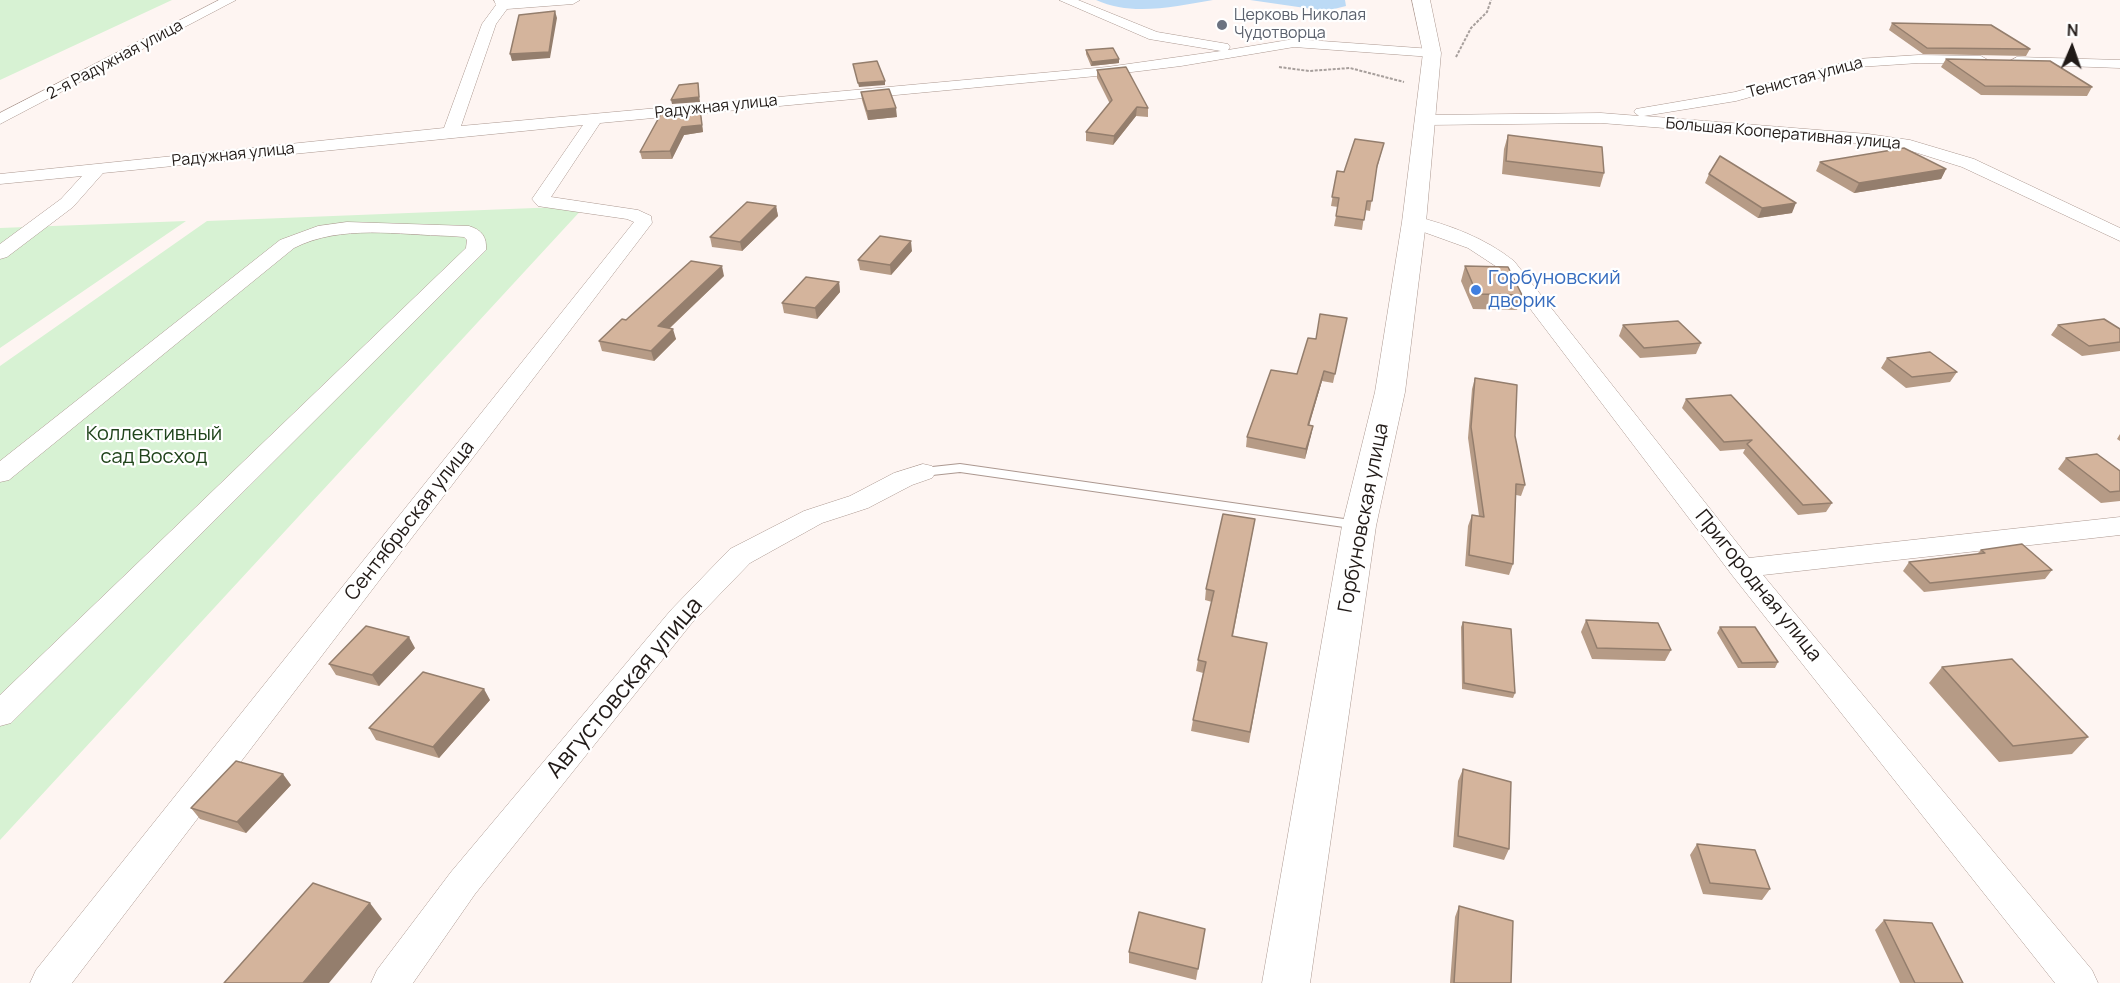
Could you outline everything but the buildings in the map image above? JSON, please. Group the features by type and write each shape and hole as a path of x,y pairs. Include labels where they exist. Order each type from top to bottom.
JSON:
{"main road":[{"name":"Горбуновская улица","path":"1286,983 1359,526 1389,392 1414,222 1432,53 1421,0"}],"street":[{"name":"2-я Радужная улица","path":"0,119 229,0"},
{"path":"451,132 489,24 502,3 573,0"},
{"path":"1066,0 1154,36 1245,50"},
{"name":"Радужная улица","path":"0,179 451,132 1107,71 1181,62 1245,50 1317,43 1432,53"},
{"name":"Тенистая улица","path":"1601,118 1736,96 1857,63 1882,60 2120,64"},
{"name":"Большая Кооперативная улица","path":"1428,104 1868,139 1910,145 1968,163 2120,235"},
{"name":"Сентябрьская улица","path":"49,983 643,223 644,219 641,216 544,202 541,199 595,119"},
{"path":"0,253 67,203 98,169"},
{"name":"Пригородная улица","path":"1414,222 1470,241 1493,253 1507,265 1742,568 2079,983"},
{"path":"0,474 287,244 301,237 325,230 347,228 450,230 469,232 477,239 476,250 0,714"},
{"name":"Августовская улица","path":"390,983 464,883 666,635 740,556 813,517 859,502 903,479 923,472"},
{"path":"1742,568 2120,526"}],"lane":[{"path":"923,472 960,468 1359,526"}],"path":[{"path":"1278,67 1309,71 1350,68 1428,104"}],"green space":[{"path":"0,0 172,0 0,80"},
{"name":"Коллективный сад Восход","path":"585,206 0,840 0,366 207,221"},
{"path":"186,221 0,348 0,228"}],"water":[{"path":"1096,0 1213,0 1154,9 1139,9 1110,5"},
{"path":"1250,0 1345,0 1346,6 1326,11"}],"place":[{"name":"Церковь Николая Чудотворца","path":"1222,25"},
{"name":"Горбуновский дворик","path":"1476,290"}]}
